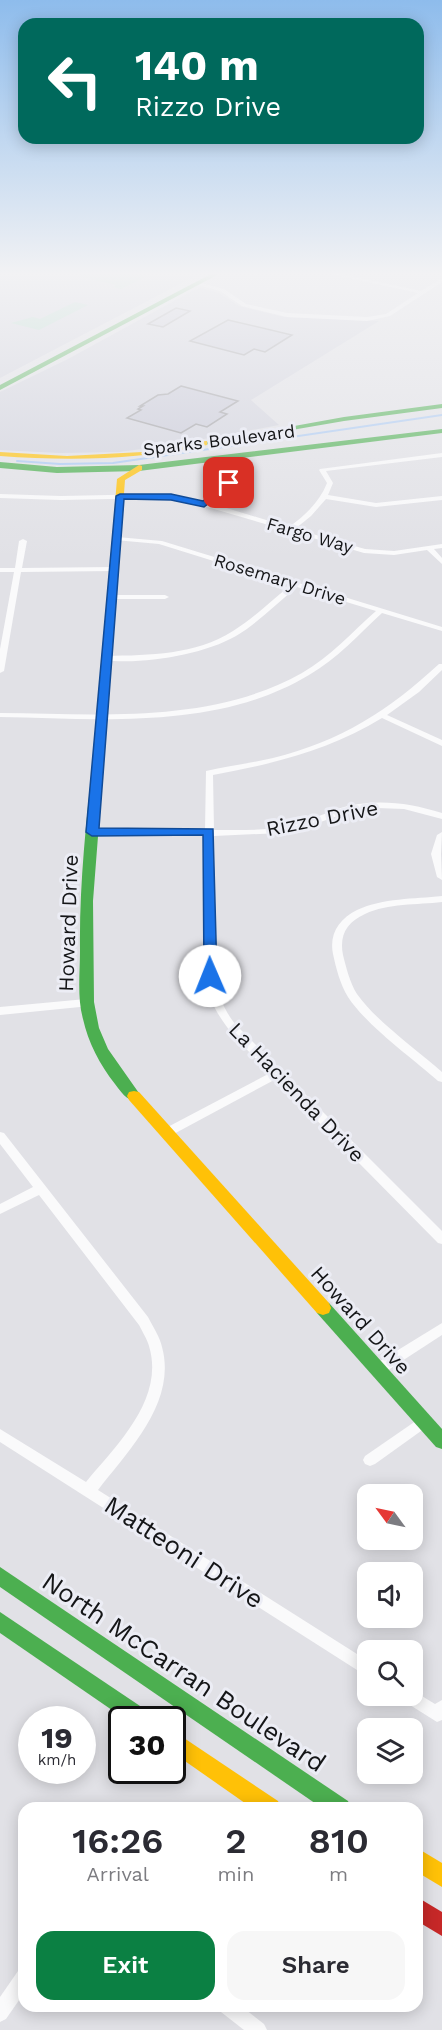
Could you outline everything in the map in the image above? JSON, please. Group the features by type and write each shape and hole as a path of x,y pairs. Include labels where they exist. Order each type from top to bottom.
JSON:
{"main road":[{"path":"0,381 24,369"},
{"path":"0,388 35,369"},
{"name":"Sparks Boulevard","path":"0,454 68,458 142,454 355,417 442,406"},
{"name":"Sparks Boulevard","path":"0,465 57,470 139,468 442,431"},
{"name":"Howard Drive","path":"139,468 121,479 84,938 87,955 86,1003 97,1042 120,1081 442,1441"},
{"name":"North McCarran Boulevard","path":"0,1576 332,1802"},
{"path":"0,1622 123,1706"},
{"path":"186,1750 262,1802"},
{"path":"423,1863 442,1876"},
{"path":"423,1912 442,1925"}],"street":[{"path":"290,529 306,517 323,496 330,483 322,470 442,455"},
{"path":"204,504 229,483"},
{"name":"Fargo Way","path":"0,496 171,497 204,504 373,552 394,553 442,546"},
{"path":"323,496 376,505 442,498"},
{"name":"Rosemary Drive","path":"117,539 160,542 442,629"},
{"path":"0,671 23,541"},
{"path":"429,548 442,562"},
{"path":"0,570 114,569"},
{"path":"107,658 165,656 211,645 244,627 296,584"},
{"path":"112,597 165,597"},
{"path":"0,716 151,714 199,709 268,692 317,666 381,610"},
{"path":"442,666 414,693 383,716 442,743"},
{"name":"La Hacienda Drive","path":"383,716 338,739 300,753 265,763 208,773 210,976 215,1000 231,1027 442,1239"},
{"name":"Rizzo Drive","path":"92,832 287,829 349,808 378,804 407,806 442,816"},
{"path":"442,835 435,854 442,877"},
{"path":"442,899 382,906 360,912 343,924 335,942 346,983 358,1002 442,1078"},
{"path":"0,1011 86,1003"},
{"path":"166,1133 277,1074"},
{"path":"0,1136 144,1321 157,1349 160,1365 155,1396 148,1413 88,1491"},
{"path":"0,1209 41,1190"},
{"path":"377,1370 442,1328"},
{"path":"370,1460 423,1422"},
{"name":"Matteoni Drive","path":"0,1435 357,1663"},
{"path":"423,1703 440,1711"},
{"path":"0,2013 18,1986"},
{"path":"235,2012 258,2030"}],"shaded area":[{"path":"0,369 18,369 0,378"},
{"path":"48,369 302,369 251,400 279,425 172,445 119,452 60,453 0,450 0,392"}],"building":[{"path":"181,386 238,401 220,412 227,414 207,427 196,424 181,433 127,418 141,410 138,409 143,406 140,406 158,395 168,394"}],"waterway":[{"path":"17,461 60,464 113,463 442,415"}],"traffic: fast":[{"path":"0,388 37,369"},
{"path":"204,443 344,419 442,406"},
{"path":"0,465 57,470 139,468 442,431"},
{"path":"101,733 87,901 87,1002 92,1028 101,1049 119,1079 134,1096"},
{"path":"323,1308 442,1441"},
{"path":"0,1576 332,1802"},
{"path":"0,1622 123,1706"}],"traffic: slow":[{"path":"0,454 67,458 142,454 204,443"},
{"path":"101,733 121,479 139,468"},
{"path":"134,1096 323,1308"},
{"path":"186,1750 262,1802"},
{"path":"423,1863 442,1876"}],"traffic: jam":[{"path":"423,1912 442,1925"}],"route":[{"path":"210,976 209,831 92,832 120,496 171,497 204,504 229,483"}]}
